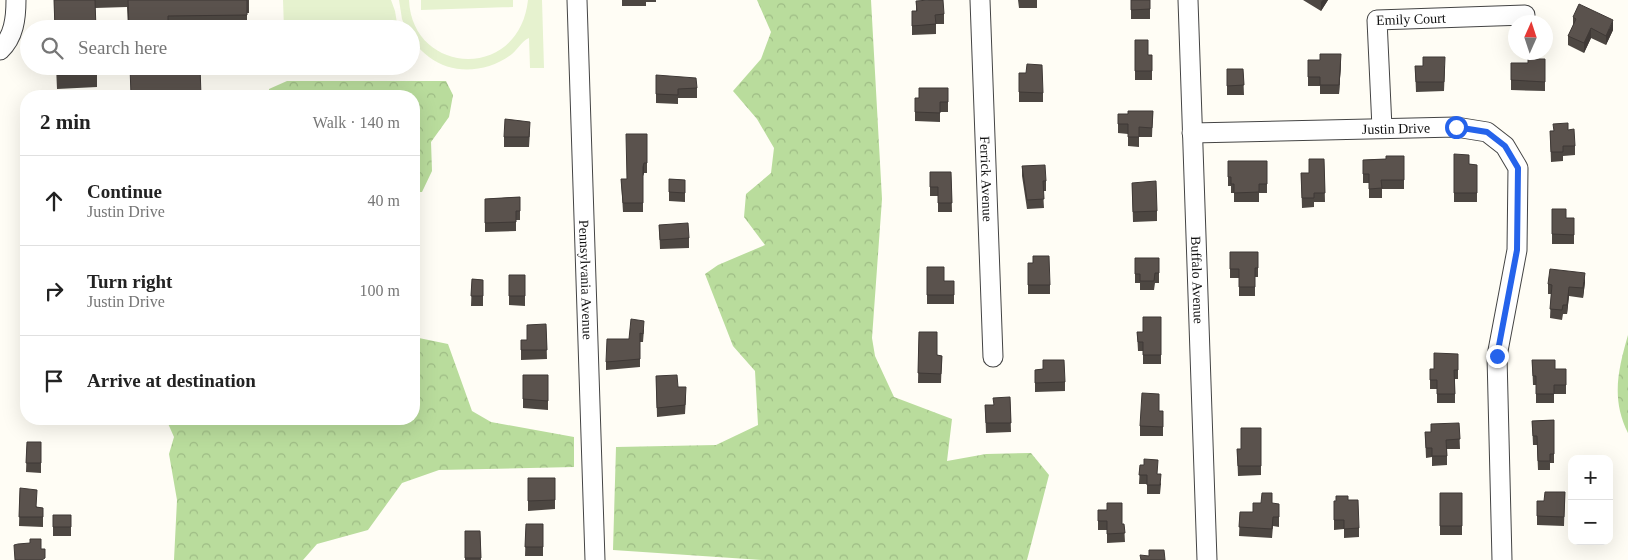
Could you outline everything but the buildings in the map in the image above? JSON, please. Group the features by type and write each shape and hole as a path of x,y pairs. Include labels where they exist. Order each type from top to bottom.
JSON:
{"street":[{"path":"0,50 6,44 14,26 16,0"},
{"name":"Pennsylvania Avenue","path":"577,0 595,560"},
{"name":"Ferrick Avenue","path":"980,0 992,357"},
{"name":"Buffalo Avenue","path":"1188,0 1207,560"},
{"name":"Emily Court","path":"1382,128 1377,20 1508,16"},
{"name":"Justin Drive","path":"1192,133 1456,127 1487,132 1505,146 1518,168 1517,250 1497,356 1502,560"}],"green space":[{"path":"283,0 391,0 396,20 284,20"},
{"path":"399,0 409,0 414,20 402,19"},
{"path":"421,0 513,0 513,7 421,10"},
{"path":"528,0 542,0 544,68 530,68 529,38 503,60 482,68 460,69 449,67 429,57 420,49 420,32 428,43 446,55 466,59 487,56 506,45 520,27"},
{"path":"757,0 871,0 882,199 872,338 875,356 894,397 952,419 947,461 986,454 1031,453 1049,475 1027,560 762,560 613,550 616,447 716,445 758,425 755,371 733,346 705,274 718,265 765,245 744,217 746,194 771,173 774,148 757,119 733,91 761,59 771,32"},
{"path":"287,81 446,81 453,95 449,117 431,142 432,171 422,192 420,192 420,90 269,89"},
{"path":"1628,335 1628,433 1619,408 1618,384 1621,360"},
{"path":"420,338 448,344 472,411 491,422 574,437 574,467 439,470 402,483 368,530 317,544 303,560 174,560 177,500 169,454 174,437 169,425 420,425"}],"route":[{"path":"1456,127 1487,132 1505,146 1518,168 1517,250 1497,356"}]}
